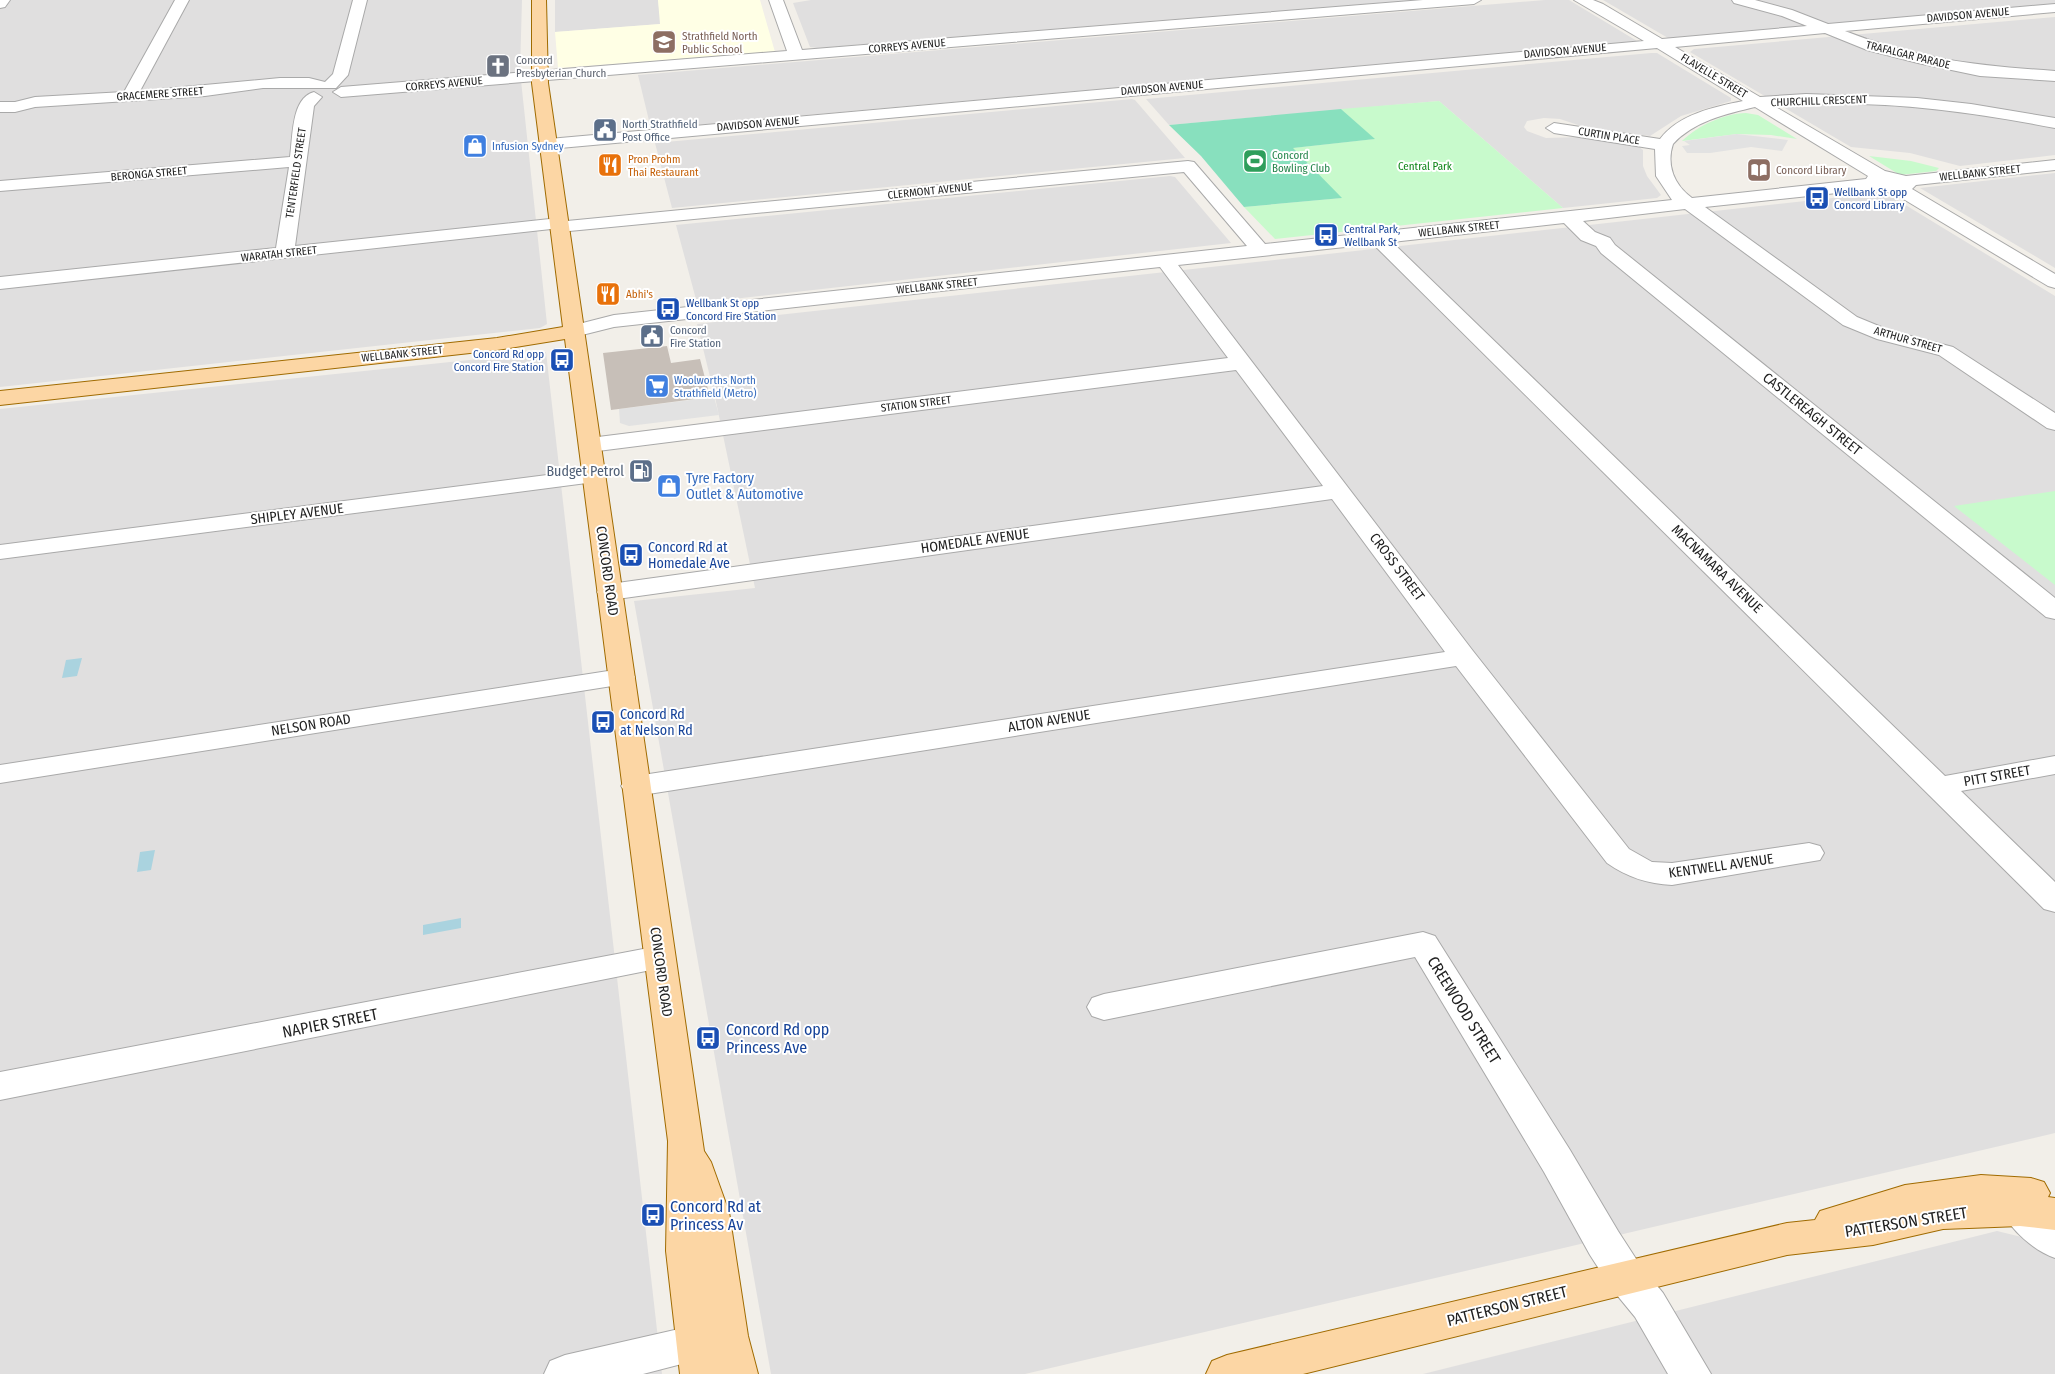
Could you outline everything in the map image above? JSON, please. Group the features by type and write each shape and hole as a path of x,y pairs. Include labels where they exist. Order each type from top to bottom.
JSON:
{"main road":[{"name":"CONCORD ROAD","path":"539,0 540,76 559,225 659,958 686,1141 685,1251 709,1351 737,1374"},
{"name":"WELLBANK STREET","path":"0,398 497,344 574,331"},
{"name":"PATTERSON STREET","path":"1787,1240 1863,1211 1921,1198 1958,1192 1990,1191 2055,1196"},
{"name":"PATTERSON STREET","path":"1227,1374 1787,1240 1873,1229 1943,1213 1978,1210 2038,1212"}],"street":[{"path":"0,4 4,0"},
{"path":"130,96 182,0"},
{"name":"TENTERFIELD STREET","path":"285,253 306,105 326,90 340,75 360,0"},
{"path":"776,0 796,55"},
{"name":"CORREYS AVENUE","path":"326,90 540,76 1474,0"},
{"name":"FLAVELLE STREET","path":"1581,0 1594,3 1759,103 1878,180"},
{"name":"TRAFALGAR PARADE","path":"1739,0 1786,13 1893,53 1958,68 1988,84 2028,75 2055,76"},
{"name":"DAVIDSON AVENUE","path":"549,144 1829,30 2055,8"},
{"name":"DAVIDSON AVENUE","path":"1829,30 2055,12"},
{"name":"GRACEMERE STREET","path":"0,107 14,107 35,102 205,92 228,86 300,83 326,90"},
{"name":"CHURCHILL CRESCENT","path":"1663,145 1684,127 1705,115 1759,103 1802,99 1853,98 1946,104 2019,115 2055,123"},
{"name":"CURTIN PLACE","path":"1554,128 1663,145"},
{"path":"1663,145 1662,174 1671,190 1688,205"},
{"name":"BERONGA STREET","path":"0,186 298,161"},
{"name":"WELLBANK STREET","path":"1902,185 2055,165"},
{"name":"CLERMONT AVENUE","path":"559,225 1188,166 1261,251"},
{"path":"1878,180 1889,188 1902,185 2051,276"},
{"name":"WELLBANK STREET","path":"574,331 614,321 1688,205 1878,180"},
{"name":"ARTHUR STREET","path":"1688,205 1850,321 1884,335 1946,352 2055,423"},
{"name":"CASTLEREAGH STREET","path":"1570,218 1588,236 1604,242 1608,249 2055,611"},
{"name":"WARATAH STREET","path":"0,283 559,225"},
{"name":"MACNAMARA AVENUE","path":"1378,238 2055,901"},
{"name":"CROSS STREET","path":"1165,262 1340,491 1463,657 1618,856 1635,868"},
{"name":"STATION STREET","path":"590,445 1242,363"},
{"name":"SHIPLEY AVENUE","path":"0,552 594,476"},
{"name":"HOMEDALE AVENUE","path":"610,592 1340,491"},
{"name":"ALTON AVENUE","path":"636,786 1463,657"},
{"name":"NELSON ROAD","path":"0,774 621,676"},
{"name":"PITT STREET","path":"1939,786 2055,766"},
{"name":"KENTWELL AVENUE","path":"1635,868 1654,874 1672,874 1809,852"},
{"name":"CREEWOOD STREET","path":"1104,1007 1423,944 1626,1277"},
{"name":"NAPIER STREET","path":"0,1086 659,958"},
{"path":"2038,1212 2055,1242"},
{"path":"1626,1277 1649,1305 1690,1374"},
{"path":"565,1374 709,1351"}],"shaded area":[{"path":"0,0 522,0 520,71 547,324 540,328 0,387"},
{"path":"555,0 658,0 661,24 555,32"},
{"name":"Strathfield North Public School","path":"658,0 760,0 775,52 558,68 555,32 660,24"},
{"path":"811,0 1415,0 817,48 810,47 793,3"},
{"path":"1545,0 1569,0 1637,41 651,129 638,75"},
{"path":"1603,0 2055,0 2055,5 1668,38"},
{"path":"2055,17 2055,155 1960,166 1910,153 1851,147 1690,52 1694,49"},
{"path":"1657,53 1731,98 1731,101 1681,116 1650,136 1587,128 1560,119 1544,118 1527,121 1524,127 1527,131 1546,138 1580,137 1639,147 1643,150 1643,166 1647,176 1661,195 1657,198 1563,208 1439,101 1169,125 1146,99"},
{"path":"1135,100 1185,158 672,208 655,143"},
{"path":"1737,134 1788,140 1782,151 1751,147 1710,153 1687,153 1682,146 1690,145 1684,141"},
{"path":"2055,173 2055,268 1920,188"},
{"path":"1175,177 1231,243 697,303 676,225"},
{"path":"1878,193 1889,195 2055,296 2055,1133 1025,1374 771,1374 634,601 755,588 715,397 697,324"},
{"path":"546,352 662,1374 0,1374 0,409"},
{"path":"714,397 719,415 629,426 620,423 619,409"},
{"path":"1997,1231 2055,1245 2055,1374 1423,1374"}],"green space":[{"name":"Central Park","path":"1439,101 1563,208 1275,239 1244,207 1341,198 1292,148 1374,139 1341,109"},
{"name":"Concord Bowling Club","path":"1341,109 1375,139 1293,148 1342,198 1244,207 1201,156 1169,125"},
{"path":"1746,113 1758,115 1797,139 1771,135 1737,134 1682,141 1712,121"},
{"path":"1869,156 1911,161 1939,168 1936,171 1900,175"},
{"path":"2055,491 2055,585 1954,506"}],"water":[{"path":"82,658 77,676 62,678 66,660"},
{"path":"155,850 151,870 137,872 140,852"},
{"path":"461,918 461,928 423,935 423,925"}],"building":[{"name":"Woolworths North Strathfield (Metro)","path":"667,346 671,363 700,359 710,397 611,410 603,353"}],"place":[{"name":"Strathfield North Public School","path":"664,42"},
{"name":"Concord Presbyterian Church","path":"498,66"},
{"name":"North Strathfield Post Office","path":"605,130"},
{"name":"Infusion Sydney","path":"475,146"},
{"name":"Concord Bowling Club","path":"1255,161"},
{"name":"Pron Prohm Thai Restaurant","path":"610,165"},
{"name":"Concord Library","path":"1759,170"},
{"name":"Wellbank St opp Concord Library","path":"1817,198"},
{"name":"Central Park, Wellbank St","path":"1326,235"},
{"name":"Abhi's","path":"608,294"},
{"name":"Wellbank St opp Concord Fire Station","path":"668,309"},
{"name":"Concord Fire Station","path":"652,336"},
{"name":"Concord Rd opp Concord Fire Station","path":"562,360"},
{"name":"Woolworths North Strathfield (Metro)","path":"657,386"},
{"name":"Budget Petrol","path":"641,471"},
{"name":"Tyre Factory Outlet & Automotive","path":"669,486"},
{"name":"Concord Rd at Homedale Ave","path":"631,555"},
{"name":"Concord Rd at Nelson Rd","path":"603,722"},
{"name":"Concord Rd opp Princess Ave","path":"708,1038"},
{"name":"Concord Rd at Princess Av","path":"653,1215"}]}
